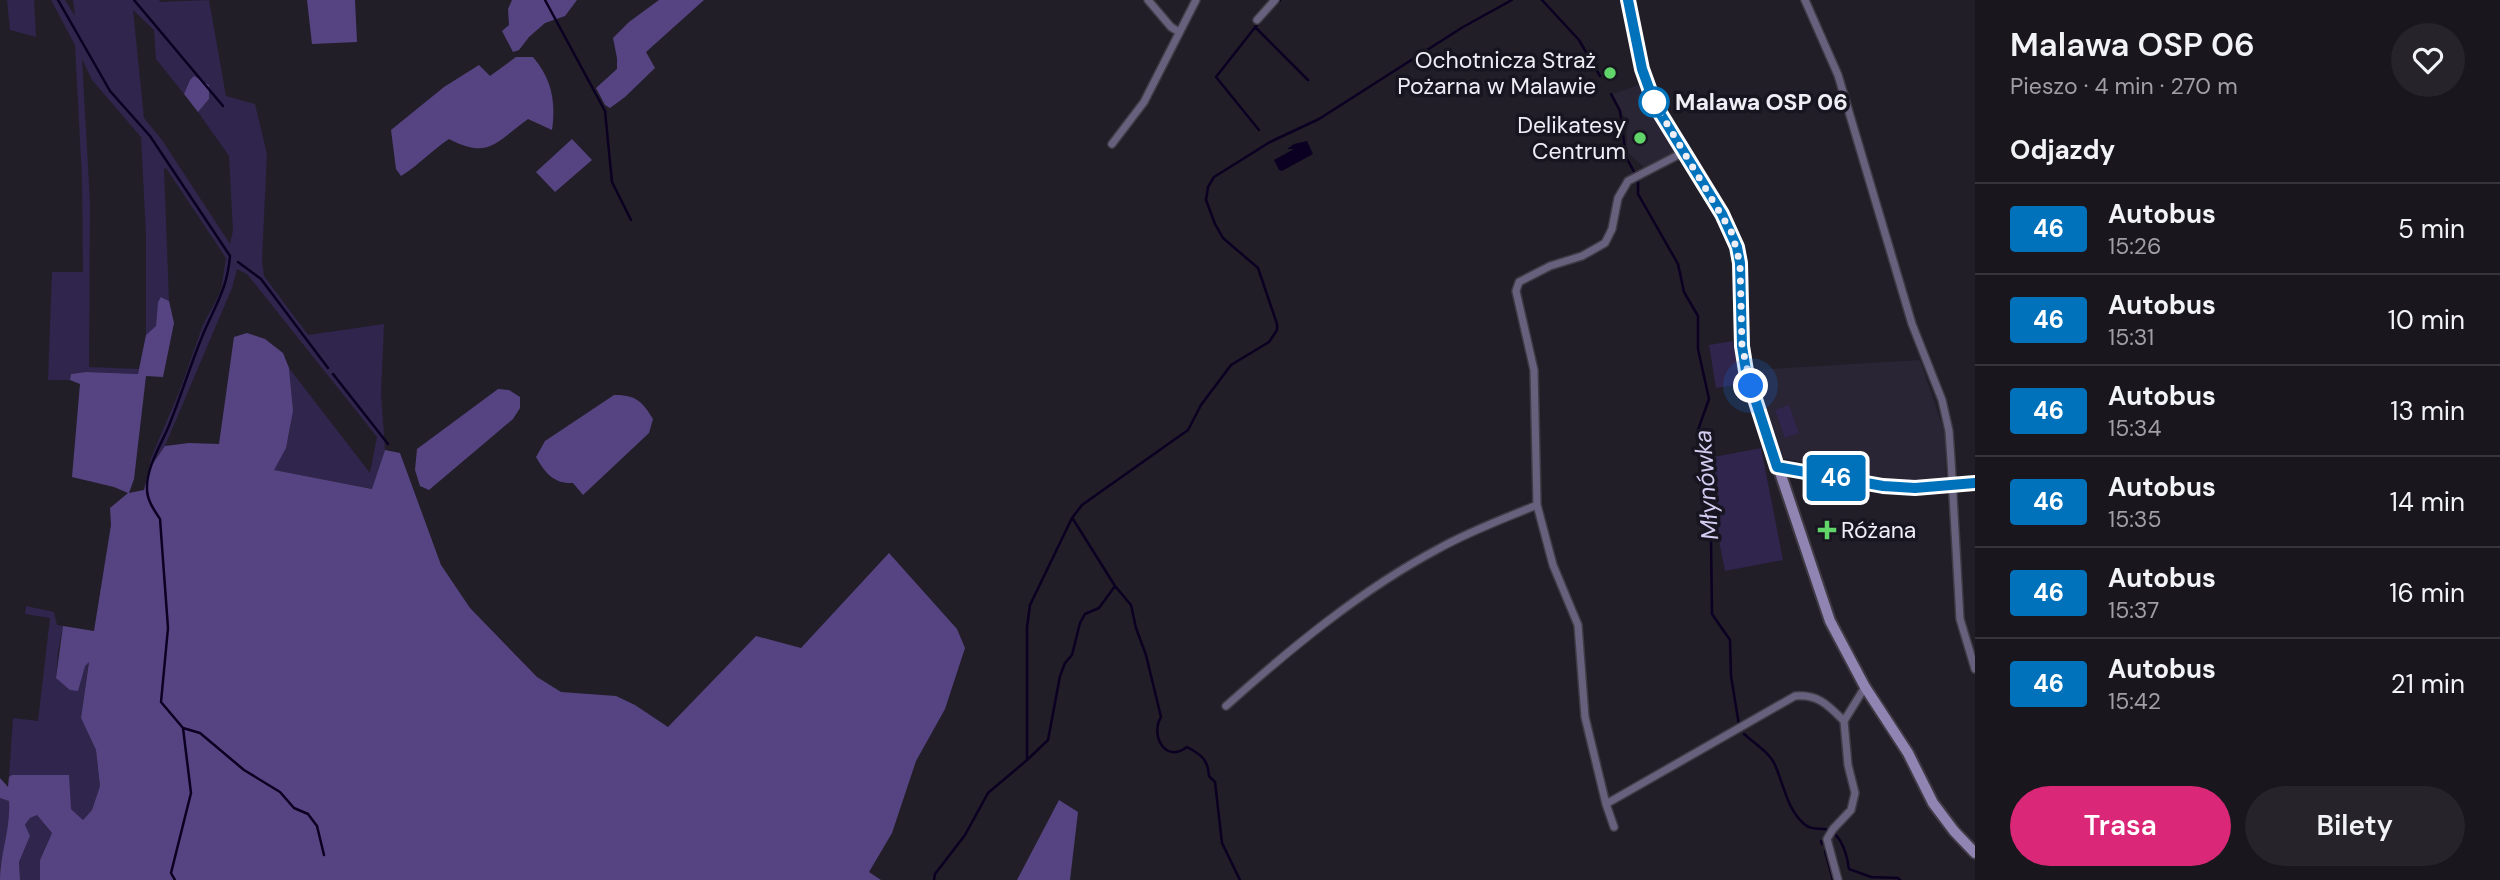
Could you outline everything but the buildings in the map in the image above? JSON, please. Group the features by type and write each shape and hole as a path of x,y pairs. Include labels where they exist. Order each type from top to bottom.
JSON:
{"street":[{"path":"1148,0 1171,27 1179,32"},
{"path":"1112,144 1144,102 1196,0"},
{"path":"1257,20 1275,0"},
{"path":"1628,0 1638,53 1658,111 1722,214 1737,247 1740,263 1742,346 1746,371 1830,621 1865,687 1908,753 1933,803 1975,853"},
{"path":"1805,0 1838,75 1912,324 1942,400 1949,431 1960,619 1975,669"},
{"path":"1614,827 1585,717 1578,625 1553,565 1536,505 1534,370 1516,291 1519,282 1550,266 1582,256 1605,243 1612,229 1618,198 1631,178 1684,152"},
{"path":"1777,467 1883,486 1951,486 1975,483"},
{"path":"1226,706 1261,674 1336,616 1405,568 1461,537 1536,505"},
{"path":"1838,880 1828,848 1831,832 1851,810 1855,793 1848,765 1844,721 1865,687"},
{"path":"1606,804 1795,696 1808,695 1824,701 1844,721"}],"shaded area":[{"path":"7,0 34,0 36,37 10,30"},
{"path":"51,0 65,0 75,16 73,0 209,0 226,96 255,104 267,154 262,259 264,276 308,335 384,324 381,393 385,450 373,489 273,470 286,444 291,420 289,368 370,473 377,437 247,274 237,269 232,288 165,446 149,469 203,325 221,291 226,258 166,168 164,169 169,301 162,297 158,302 156,326 146,335 146,235 141,137 92,80 82,59 90,202 89,367 139,369 138,374 86,372 71,374 70,380 48,380 52,272 83,272 82,179 75,45","holes":["133,10 154,30 156,59 184,94 190,80 209,99 198,112 229,156 233,230 230,244 162,140 144,118"]},
{"path":"307,0 355,0 357,42 312,44"},
{"path":"512,0 577,0 565,16 545,23 519,50 513,52 502,31 509,25 508,9"},
{"path":"659,0 704,0 646,52 655,68 610,108 605,105 596,88 617,69 613,38 629,22"},
{"path":"516,57 533,57 545,74 553,100 552,130 528,119 491,146 474,148 449,139 401,176 396,169 391,130 444,87 479,65 490,76"},
{"path":"194,76 209,85 209,99 198,112 184,94"},
{"path":"1641,84 1649,106 1676,151 1644,167 1627,152 1627,123 1613,94"},
{"path":"572,139 592,160 555,192 536,172"},
{"path":"1307,141 1313,154 1282,171 1279,170 1274,160 1294,149 1287,149 1294,144"},
{"path":"161,297 169,301 174,323 163,377 146,376 134,479 129,493 144,490 149,469 165,446 189,443 219,444 234,337 247,333 265,339 283,353 289,368 293,411 286,448 274,470 372,489 385,450 400,453 441,565 470,608 537,677 561,692 616,696 668,727 756,636 801,648 889,553 957,629 965,648 945,709 916,761 892,833 869,872 881,880 40,880 40,860 52,833 37,815 30,818 25,825 30,836 19,862 20,880 0,880 9,801 0,798 0,778 8,787 9,777 12,775 69,775 71,809 83,820 92,810 100,786 96,750 81,718 89,662 85,666 78,691 70,690 56,678 63,626 94,631 111,525 110,508 128,493 72,477 80,384 70,380 71,374 86,372 138,374 146,335 156,326 158,302"},
{"path":"1733,341 1740,384 1716,388 1709,345"},
{"path":"1920,360 1945,434 1946,480 1942,482 1877,478 1782,458 1754,370"},
{"path":"498,389 509,390 520,397 520,408 513,419 429,490 420,486 415,470 417,449"},
{"path":"614,395 628,396 642,403 653,419 649,433 583,495 573,483 560,482 551,476 536,457 545,441"},
{"path":"1789,405 1799,433 1785,438 1775,410"},
{"path":"1761,448 1783,560 1725,571 1703,459"},
{"path":"26,606 54,612 57,625 63,626 56,678 85,665 89,660 81,718 96,750 100,786 92,810 83,820 71,809 9,777 13,718 38,721 50,618 25,614"},
{"path":"0,798 9,801 10,815 0,869"},
{"path":"1059,800 1078,812 1070,880 1017,880"},
{"path":"37,815 52,833 40,860 40,880 20,880 19,862 30,836 25,826 30,818"}],"waterway":[{"path":"58,0 110,91 150,136 230,256 224,287 199,344 147,481 148,497 160,519 168,628 161,702 183,728 191,793 171,873 175,880"},
{"path":"134,0 223,106"},
{"path":"545,0 605,111 612,182 631,220"},
{"path":"1269,11 1280,0"},
{"path":"934,880 935,874 965,835 988,793 1027,760 1027,627 1030,605 1072,518 1082,505 1188,430 1201,405 1231,365 1269,342 1277,330 1258,268 1223,238 1215,224 1206,200 1208,187 1214,177 1270,142 1319,119 1463,27 1512,0"},
{"name":"Młynówka","path":"1542,0 1579,40 1600,76"},
{"path":"1259,130 1216,77 1260,21"},
{"path":"1255,27 1308,80"},
{"name":"Młynówka","path":"1611,94 1620,111 1626,157 1638,179 1638,194 1678,264 1684,292 1698,316 1698,349 1709,399 1698,430 1700,470 1711,539 1712,614 1730,640 1731,676 1739,725"},
{"path":"238,262 261,279 328,368"},
{"path":"333,374 388,444"},
{"path":"1027,760 1048,740 1060,676 1065,663 1072,655 1080,623 1085,614 1099,608 1115,586 1073,519"},
{"path":"1115,586 1131,605 1146,655 1161,717 1157,732 1159,739 1166,750 1172,752 1187,747 1206,762 1209,776 1215,782 1222,843 1240,880"},
{"path":"183,728 200,733 244,770 280,792 294,808 308,814 317,826 324,855"},
{"name":"Młynówka","path":"1744,734 1773,761 1798,818 1809,827 1831,831 1840,840 1849,869 1871,877 1900,880"},
{"path":"1825,851 1833,880"}],"bus line":[{"name":"46","path":"1628,0 1642,69 1655,105 1722,214 1737,247 1740,263 1742,346 1746,371 1777,467 1883,486 1915,488 1975,483"}],"place":[{"name":"Ochotnicza Straż Pożarna w Malawie","path":"1610,73"},
{"name":"Malawa OSP 06","path":"1654,102"},
{"name":"Delikatesy Centrum","path":"1640,138"},
{"name":"Różana","path":"1827,530"}],"route":[{"path":"1654,102 1722,214 1737,247 1740,263 1742,346 1751,386"}]}
